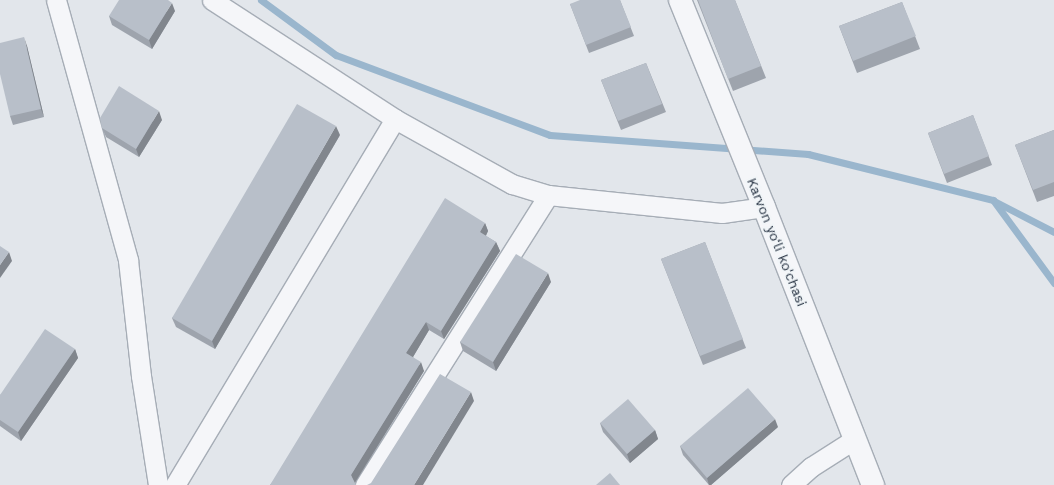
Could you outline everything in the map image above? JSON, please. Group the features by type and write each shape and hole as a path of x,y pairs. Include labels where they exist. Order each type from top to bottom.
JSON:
{"street":[{"path":"56,0 128,260 141,376 158,485"},
{"path":"212,0 395,119 512,184 548,194 722,213 764,207"},
{"name":"Karvon yo‘li ko'chasi","path":"680,0 764,207 873,485"},
{"path":"175,485 395,119"},
{"path":"364,485 548,194"},
{"path":"791,485 811,466 855,438"}],"building":[{"path":"119,0 168,0 172,3 149,40 109,16"},
{"path":"580,0 620,0 631,27 586,45 570,4"},
{"path":"698,0 735,0 761,66 728,79"},
{"path":"902,2 916,36 853,61 839,26"},
{"path":"24,37 41,109 10,116 0,74 0,43"},
{"path":"646,63 662,104 618,121 601,80"},
{"path":"119,86 159,111 136,149 102,128 100,118"},
{"path":"297,104 336,126 212,341 172,318"},
{"path":"973,115 989,156 944,174 928,133"},
{"path":"1054,130 1054,182 1033,190 1015,145"},
{"path":"445,198 485,223 480,232 496,242 441,331 426,322 406,353 421,362 351,475 356,485 270,485"},
{"path":"705,242 743,339 700,356 661,259"},
{"path":"0,246 9,252 0,265"},
{"path":"516,254 548,273 493,362 460,342"},
{"path":"45,329 75,349 18,432 0,420 0,395"},
{"path":"440,374 471,392 414,485 367,485 371,483"},
{"path":"748,388 775,419 707,478 680,446"},
{"path":"628,399 655,430 627,454 600,423"},
{"path":"610,473 620,485 596,485"}],"waterway":[{"path":"261,0 336,55 550,135 808,154 993,200 1054,283"},
{"path":"996,202 1054,232"}]}
